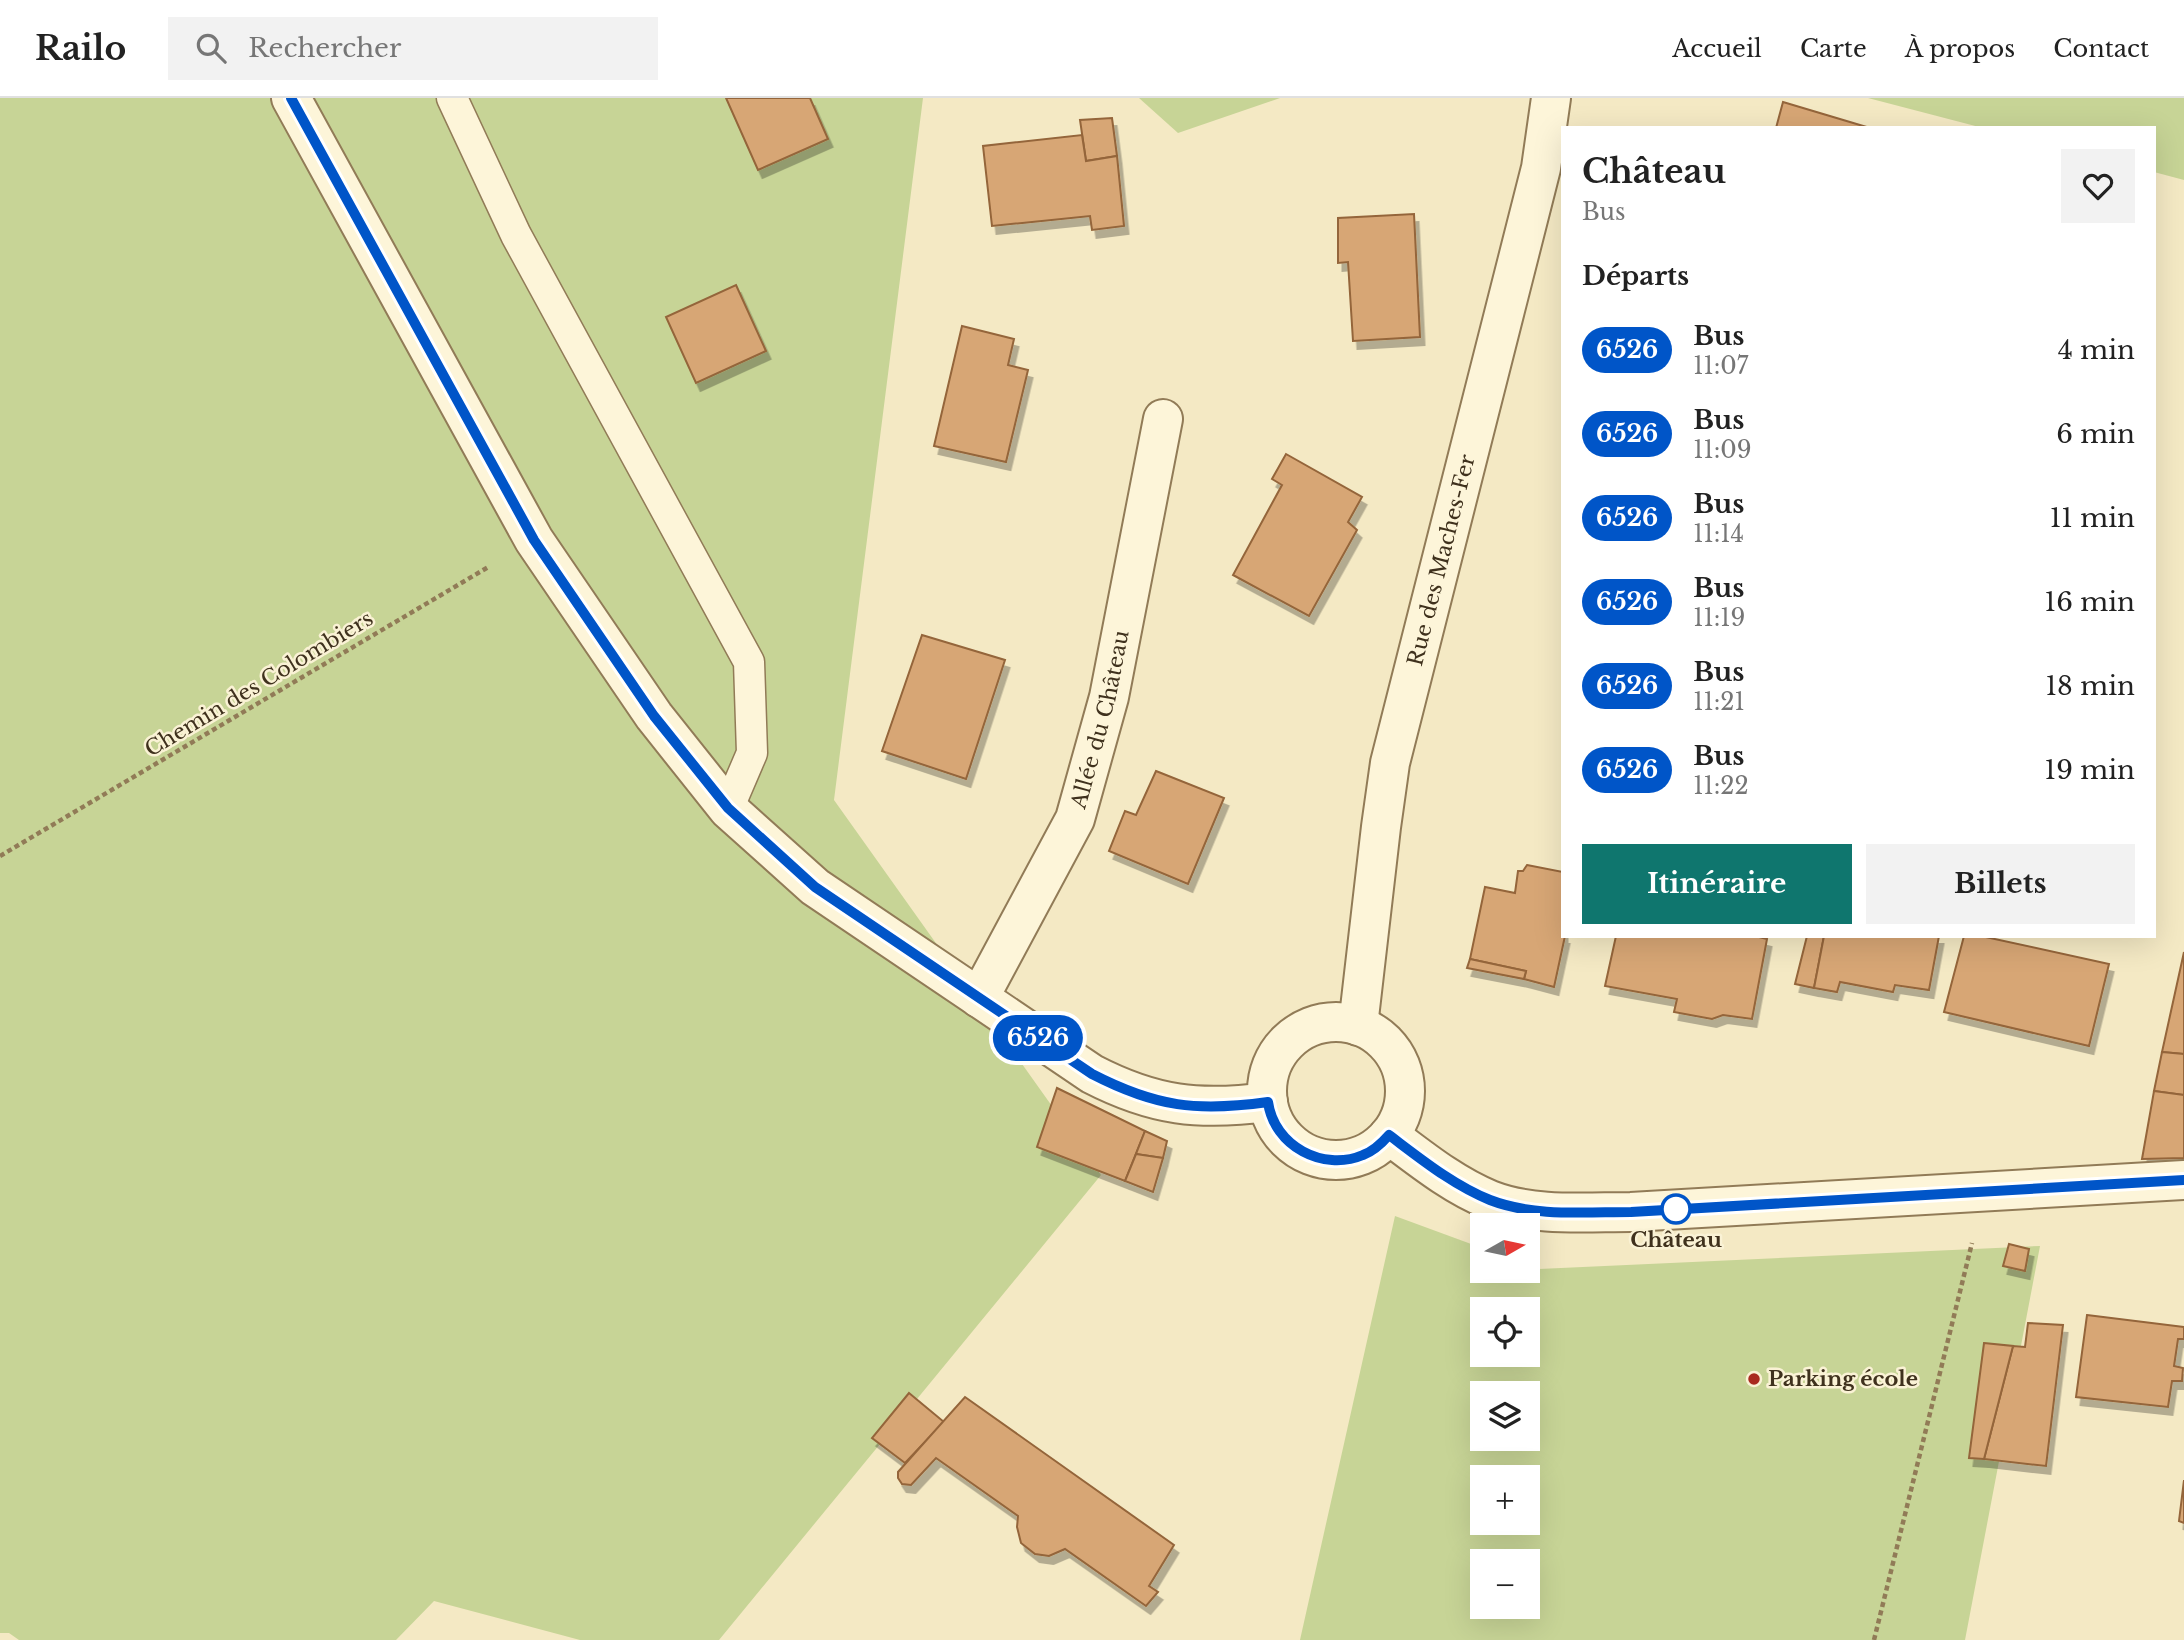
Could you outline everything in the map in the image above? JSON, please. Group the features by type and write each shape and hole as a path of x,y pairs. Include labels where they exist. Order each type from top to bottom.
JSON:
{"street":[{"path":"291,98 534,540 654,716 728,808 815,887 1092,1074 1121,1089 1159,1102 1212,1107 1268,1102"},
{"name":"Rue des Maches-Fer","path":"1358,1026 1391,763 1541,168 1551,98"},
{"name":"Allée du Château","path":"979,998 1075,819 1109,697 1163,419"},
{"path":"1340,1023 1358,1026 1371,1032 1394,1054 1402,1074 1405,1095 1400,1117 1389,1135 1373,1150 1353,1158 1331,1160 1311,1156 1284,1137 1272,1119 1267,1087 1272,1066 1276,1056 1299,1033 1319,1025 1340,1023"},
{"path":"1389,1135 1467,1189 1492,1201 1547,1210 1631,1212 2184,1180"}],"lane":[{"path":"452,98 516,235 749,662 752,753 728,808"}],"path":[{"name":"Chemin des Colombiers","path":"0,856 534,540"},
{"path":"1874,1640 1985,1191"}],"green space":[{"path":"0,98 923,98 834,800 1101,1175 719,1640 580,1640 434,1601 396,1640 19,1640 9,1633 0,1633"},
{"path":"1139,98 1280,98 1178,133"},
{"path":"1868,98 2184,98 2184,180 2156,173 2156,126 1975,126"},
{"path":"1395,1216 1470,1244 1470,1283 1540,1283 1540,1269 2040,1246 1965,1640 1300,1640"}],"building":[{"path":"726,98 810,98 828,139 758,170"},
{"path":"1783,102 1863,126 1777,126"},
{"path":"1112,118 1117,156 1086,161 1080,120"},
{"path":"1082,135 1086,161 1117,156 1124,226 1092,230 1090,216 992,226 983,146"},
{"path":"1414,214 1420,337 1353,341 1348,262 1338,263 1338,218"},
{"path":"736,285 766,351 696,383 666,317"},
{"path":"962,326 1014,339 1008,365 1028,370 1006,462 934,446"},
{"path":"1286,454 1362,497 1348,522 1357,530 1309,616 1233,575 1282,485 1272,479"},
{"path":"922,635 1005,660 966,779 882,751"},
{"path":"1156,771 1224,798 1188,884 1109,851 1125,811 1136,815"},
{"path":"1527,865 1561,872 1561,938 1565,938 1554,987 1524,979 1526,971 1470,959 1485,887 1515,893 1518,871 1523,871"},
{"path":"1616,938 1767,939 1752,1019 1723,1015 1712,1019 1674,1012 1677,999 1605,986"},
{"path":"1806,938 1824,938 1814,988 1795,984"},
{"path":"1824,938 1939,938 1929,990 1895,985 1893,992 1840,982 1837,992 1814,988"},
{"path":"1963,938 1990,938 2109,964 2089,1046 1944,1012"},
{"path":"2184,952 2184,1054 2162,1052"},
{"path":"1470,959 1526,971 1524,979 1467,968"},
{"path":"2162,1052 2184,1054 2184,1095 2154,1091"},
{"path":"1057,1088 1145,1131 1125,1181 1037,1147"},
{"path":"2154,1091 2184,1095 2184,1158 2142,1159"},
{"path":"1145,1131 1167,1141 1163,1158 1136,1154"},
{"path":"1136,1154 1163,1158 1153,1192 1125,1181"},
{"path":"2009,1244 2029,1249 2025,1271 2003,1266"},
{"path":"2087,1315 2184,1327 2184,1339 2178,1339 2174,1366 2183,1368 2182,1381 2172,1381 2168,1407 2076,1397"},
{"path":"2028,1323 2063,1325 2046,1466 1984,1459 2013,1346 2025,1347"},
{"path":"1984,1343 2013,1346 1984,1459 1969,1458"},
{"path":"909,1393 944,1422 905,1463 872,1438"},
{"path":"965,1397 1174,1545 1149,1586 1158,1592 1146,1606 1065,1549 1049,1556 1035,1554 1021,1543 1017,1527 1018,1516 936,1458 911,1485 902,1484 898,1472"},
{"path":"2184,1480 2184,1523 2179,1521"}],"bus line":[{"name":"6526","path":"291,98 534,540 654,716 728,808 815,887 1092,1074 1121,1089 1159,1102 1212,1107 1268,1102 1272,1119 1284,1137 1311,1156 1342,1160 1363,1155 1373,1150 1389,1135 1435,1169 1492,1201 1559,1212 1631,1212 2184,1180"}],"place":[{"name":"Château","path":"1676,1209"},
{"name":"Parking école","path":"1754,1379"}]}
